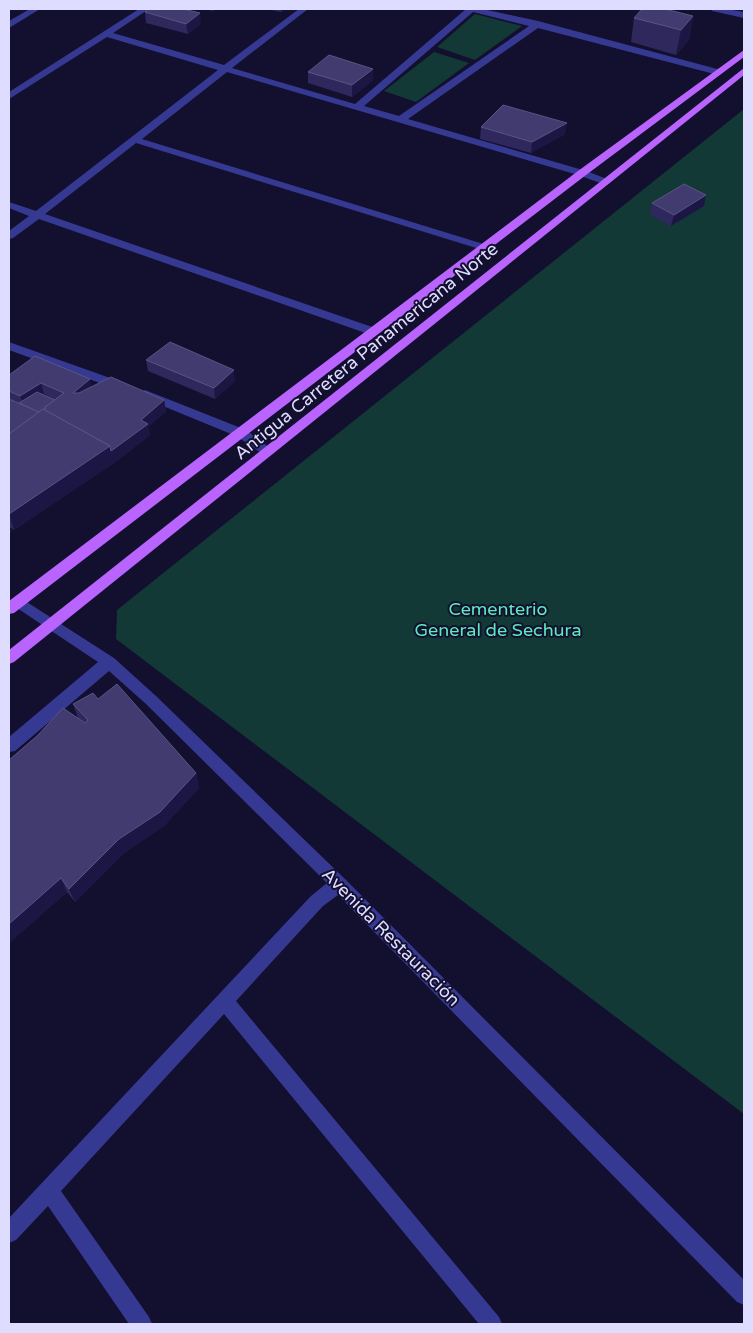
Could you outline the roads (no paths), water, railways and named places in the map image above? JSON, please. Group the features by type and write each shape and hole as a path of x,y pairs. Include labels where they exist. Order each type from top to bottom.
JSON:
{"main road":[{"name":"Antigua Carretera Panamericana Norte","path":"14,605 486,248 582,172 744,53"},
{"name":"Antigua Carretera Panamericana Norte","path":"9,658 744,71"}],"street":[{"path":"9,25 36,9"},
{"path":"9,96 145,9"},
{"path":"9,236 136,140 224,68 304,9"},
{"path":"357,106 473,9 507,12 538,24 718,72"},
{"path":"715,9 744,15"},
{"path":"402,120 538,24"},
{"path":"106,34 582,172 606,182"},
{"path":"136,140 486,248"},
{"path":"9,205 36,216 374,332"},
{"path":"9,358 14,348 163,401 240,433 268,452"},
{"name":"Avenida Restauración","path":"14,605 53,623 109,662 152,700 339,884 744,1295"},
{"path":"9,746 109,662"},
{"path":"9,1233 318,901 339,884"},
{"path":"225,1002 492,1324"},
{"path":"49,1191 142,1324"}],"park label":[{"name":"Cementerio General de Sechura","path":"498,619"}]}
